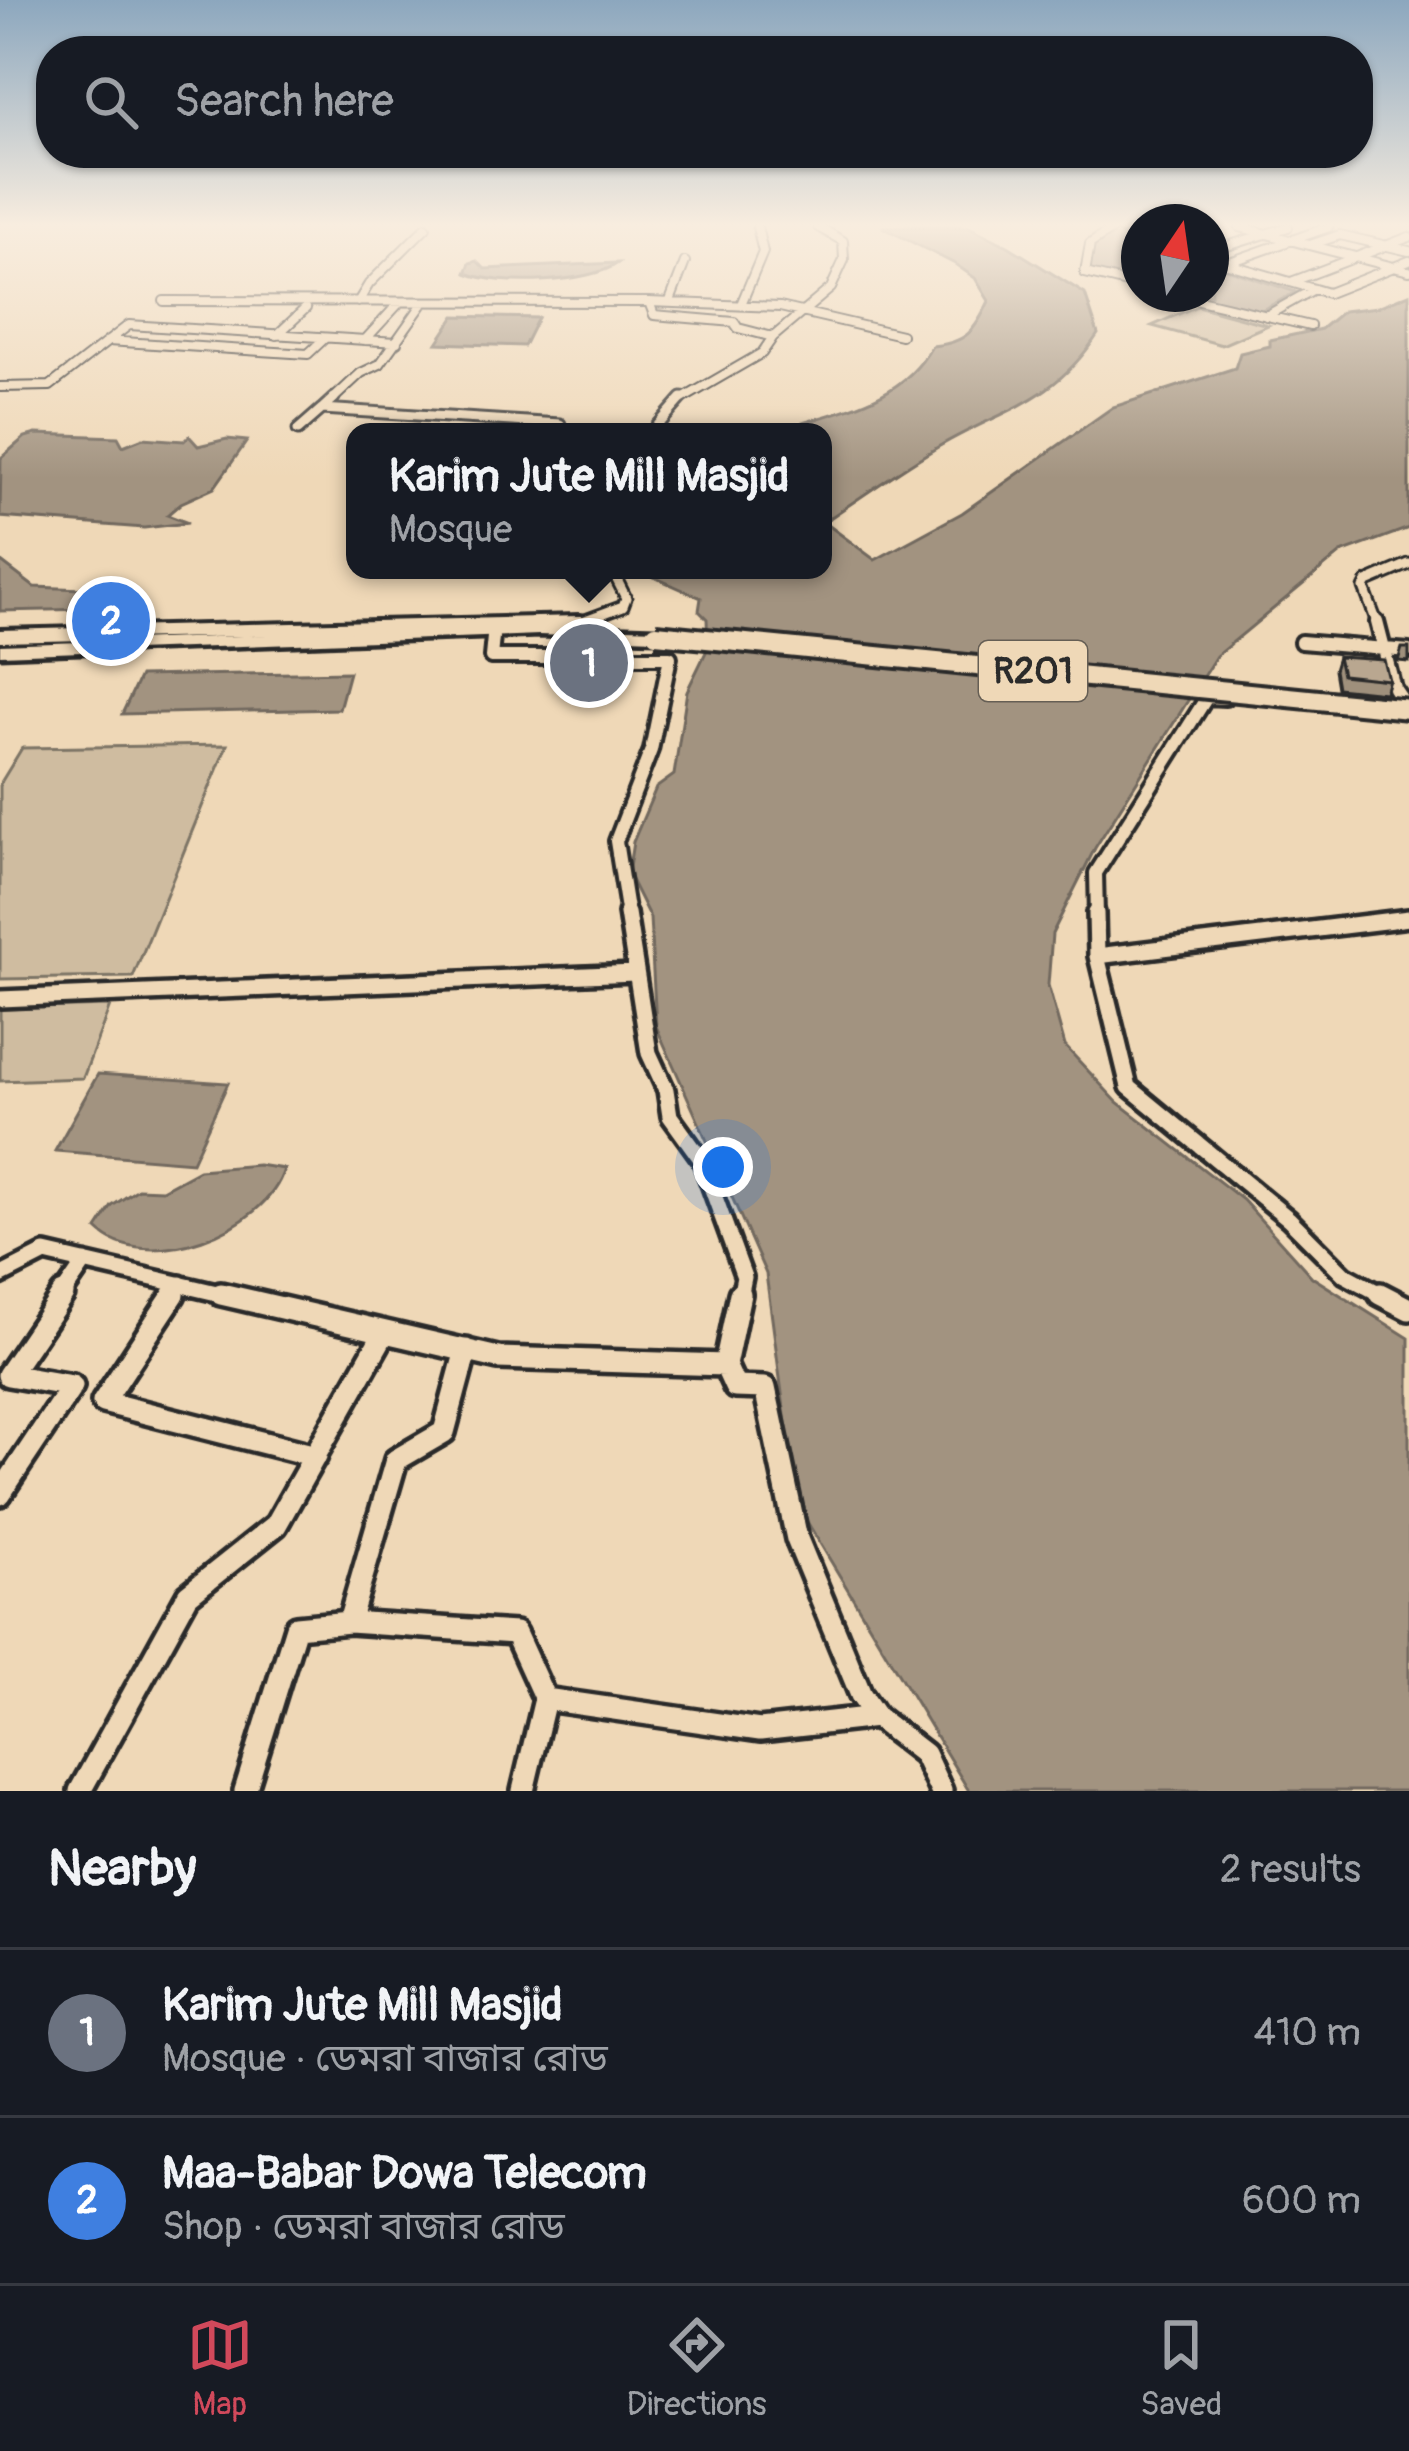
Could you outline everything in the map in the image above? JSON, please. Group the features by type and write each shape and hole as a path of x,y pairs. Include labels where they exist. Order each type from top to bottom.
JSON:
{"main road":[{"name":"R201","path":"0,649 539,630 656,634 1407,707"}],"street":[{"path":"277,334 303,311"},
{"path":"365,340 392,311"},
{"path":"298,430 361,373 380,364 418,311"},
{"path":"652,311 654,315 734,322 738,328 773,337"},
{"path":"660,423 681,398 762,353 801,311"},
{"path":"804,311 901,335"},
{"path":"1243,311 1310,326"},
{"path":"1266,316 1276,311"},
{"path":"0,387 50,386 129,326 397,342"},
{"path":"108,341 308,354 325,338"},
{"path":"322,409 544,423"},
{"path":"1407,707 1388,673 1386,648 1364,588 1367,582 1409,564"},
{"path":"0,636 580,622 623,606 626,598 616,579"},
{"path":"493,637 491,657 670,657 651,750 616,842 649,1052 666,1090 670,1116 701,1160 744,1277 725,1365 735,1387 765,1388 797,1539 862,1695 876,1717 924,1754 941,1791"},
{"path":"1301,642 1409,651"},
{"path":"1407,707 1207,697 1096,873 1097,956 1129,1087 1289,1219 1345,1275 1409,1309"},
{"path":"1097,956 1409,918"},
{"path":"0,999 635,973"},
{"path":"0,1276 45,1252 383,1335 498,1358 725,1365"},
{"path":"0,1494 72,1386 8,1375 85,1262"},
{"path":"180,1284 103,1402 316,1456"},
{"path":"1390,1297 1409,1288"},
{"path":"80,1791 188,1595 276,1525 383,1335"},
{"path":"349,1622 396,1460 444,1432 466,1350"},
{"path":"245,1791 296,1627 349,1622 515,1633 545,1699 523,1791"},
{"path":"545,1699 760,1730 876,1717"}],"shaded area":[{"path":"984,311 1090,311 1098,334 1043,392 933,450 832,517 832,423 804,423 884,393 918,366 932,346 968,334"},
{"path":"1343,311 1409,311 1409,528 1341,553 1216,656 1095,848 1052,934 1048,985 1065,1046 1117,1102 1243,1200 1312,1277 1409,1338 1409,1791 969,1791 797,1505 766,1274 656,1026 650,918 628,874 633,842 656,788 674,775 687,691 708,648 707,619 699,611 701,598 658,579 832,579 832,528 875,560 962,513 1113,407 1235,368 1240,353 1270,346 1270,340 1321,329"},
{"path":"1184,312 1219,312 1268,325 1222,345 1152,326"},
{"path":"455,316 538,318 524,346 437,343"},
{"path":"189,436 198,446 227,439 247,441 214,488 167,515 188,523 144,528 0,517 1,458 25,437 118,437 123,446 143,438 184,441"},
{"path":"0,561 34,587 107,590 94,609 0,611"},
{"path":"349,672 339,709 122,714 140,676"},
{"path":"227,745 133,977 0,979 0,784 22,748"},
{"path":"110,1006 83,1078 0,1081 0,1009"},
{"path":"98,1074 228,1083 192,1162 55,1151"},
{"path":"258,1165 284,1169 273,1191 230,1228 202,1240 144,1249 118,1243 97,1229 112,1206 138,1189 162,1190 199,1170"}],"building":[{"path":"1338,657 1384,660 1389,680 1342,675"},
{"path":"596,659 591,667 575,663"}],"place":[{"name":"Maa-Babar Dowa Telecom","path":"111,621"},
{"name":"Karim Jute Mill Masjid","path":"589,663"}]}
